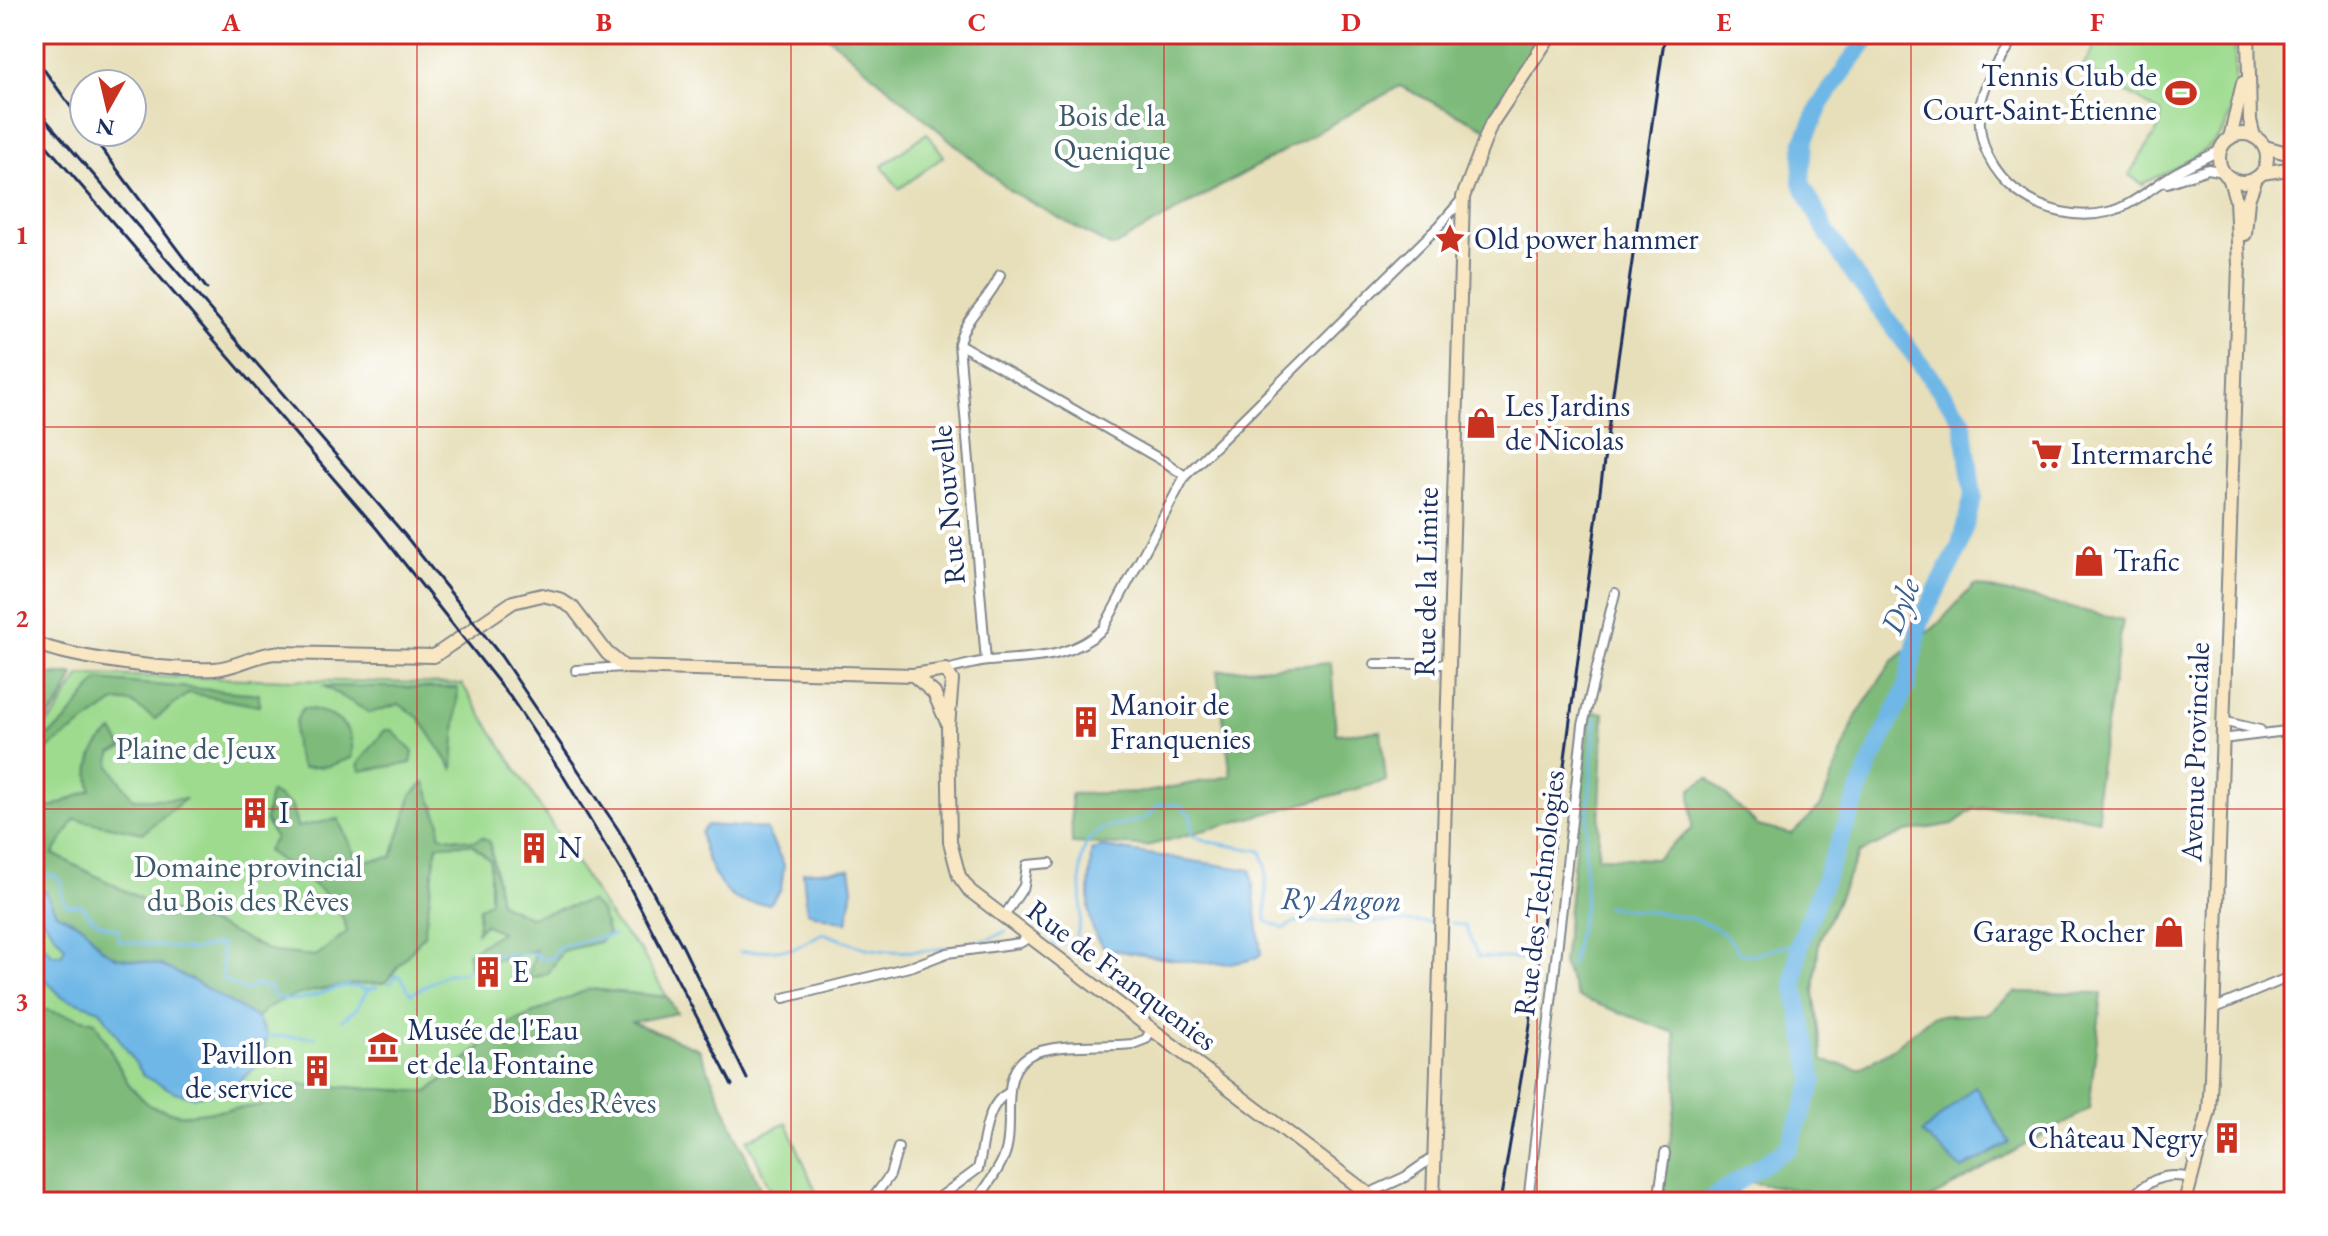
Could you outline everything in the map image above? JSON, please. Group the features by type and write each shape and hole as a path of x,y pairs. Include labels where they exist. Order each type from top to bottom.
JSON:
{"street":[{"name":"Rue de la Limite","path":"1433,1202 1463,197 1491,124 1551,34"},
{"path":"2017,34 1984,89 1980,130 1987,157 1998,174 2034,204 2077,215 2109,212 2220,150 2230,138 2247,62"},
{"path":"2248,34 2247,62 2254,137"},
{"path":"2230,138 2240,134 2254,137 2265,147 2294,155"},
{"path":"2239,265 2248,200 2267,164 2265,147"},
{"path":"2220,150 2236,200 2239,265"},
{"path":"2151,189 2208,169 2242,182 2294,168"},
{"path":"576,670 624,667 913,675 931,684 949,680 967,667 986,661 1065,654 1103,629 1185,476 1440,225 1463,197"},
{"path":"1440,225 1461,229"},
{"name":"Avenue Provinciale","path":"2185,1202 2209,1111 2239,265"},
{"path":"1000,275 994,290 966,324 959,344 1185,476"},
{"name":"Rue Nouvelle","path":"959,344 986,661"},
{"name":"Rue des Technologies","path":"1528,1202 1583,725 1615,593"},
{"path":"34,643 102,657 193,669 219,669 255,655 275,653 434,656 513,602 542,595 559,599 573,608 607,653 624,667"},
{"path":"1375,664 1450,664"},
{"path":"931,684 949,680"},
{"name":"Rue de Franquenies","path":"949,680 952,860 970,891 1379,1202"},
{"name":"Rue de Franquenies","path":"931,684 948,727"},
{"path":"2222,721 2265,732"},
{"path":"2222,739 2294,730"},
{"path":"1003,918 1024,886 1027,865 1050,863"},
{"path":"784,998 913,966 947,953 1020,943 1028,938"},
{"path":"2212,1010 2269,982 2294,975"},
{"path":"976,1202 1007,1150 1010,1126 1008,1093 1018,1065 1036,1052 1133,1044 1146,1039 1151,1030"},
{"path":"933,1202 978,1169 988,1120 1001,1096 1008,1093"},
{"path":"870,1202 890,1175 898,1148"},
{"path":"1658,1202 1665,1153"},
{"path":"1368,1194 1405,1177 1435,1155"},
{"path":"2125,1202 2152,1179 2169,1174 2191,1178"}],"green space":[{"name":"Bois de la Quenique","path":"825,34 1542,34 1489,130 1400,86 1112,247 1010,191"},
{"name":"Tennis Club de Court-Saint-Étienne","path":"2102,34 2234,35 2234,95 2223,132 2194,157 2142,184 2129,175 2160,125 2161,113 2083,66"},
{"path":"927,133 944,156 899,189 882,166"},
{"path":"1974,585 2123,620 2097,783 2099,820 2031,806 1974,809 1953,824 1906,832 1859,853 1819,941 1814,992 1823,1061 1859,1069 1894,1048 1932,1016 1986,1014 2015,992 2102,993 2089,1109 1924,1202 1877,1202 1742,1181 1734,1202 1661,1202 1677,1093 1675,1033 1578,997 1563,964 1590,711 1604,713 1598,857 1655,859 1692,829 1691,789 1708,778 1758,826 1792,834 1821,806 1856,716 1892,662 1937,625"},
{"path":"1331,663 1336,734 1381,731 1386,781 1147,846 1072,843 1071,794 1146,792 1231,776 1217,671"},
{"path":"74,674 58,706 34,731 34,675"},
{"name":"Domaine provincial du Bois des Rêves","path":"80,675 462,684 615,924 641,951 667,997 589,989 508,1024 428,1092 291,1084 259,1106 181,1115 149,1106 130,1087 95,1022 41,1009 34,997 34,733 54,717"},
{"path":"98,680 259,694 259,706 189,693 155,719 132,703 116,701 34,758 34,746 64,723"},
{"path":"324,686 458,688 453,769 419,718 399,704 370,713"},
{"path":"303,708 332,716 346,728 352,746 351,758 329,766 303,768 294,738 296,721"},
{"path":"385,730 392,730 413,752 411,763 360,771 358,764"},
{"path":"113,731 123,748 111,753 110,766 133,799 185,799 143,833 75,819 53,854 157,907 220,927 272,952 316,956 347,932 336,907 326,896 267,851 275,838 265,820 270,792 292,806 297,827 338,819 358,862 392,857 412,794 425,783 440,823 440,836 475,841 482,837 490,842 500,903 529,917 590,901 601,911 608,934 599,942 562,951 548,974 528,979 536,950 469,967 468,953 501,932 484,924 477,932 479,908 490,901 490,860 472,844 437,845 424,935 385,983 335,987 297,995 267,1009 257,1018 160,965 115,957 102,949 83,926 56,913 45,891 34,888 34,815 91,790 89,773 92,757 100,743"},
{"name":"Bois des Rêves","path":"589,989 667,997 677,1013 632,1022 699,1049 766,1202 34,1202 34,997 41,1009 95,1022 130,1087 150,1106 181,1115 259,1106 291,1084 428,1092 508,1024"},
{"path":"787,1123 820,1202 776,1202 748,1140"}],"water":[{"path":"707,825 766,829 784,865 781,889 770,904 747,903 727,892 714,873 702,841 701,832"},
{"path":"1103,847 1251,870 1261,954 1249,960 1210,963 1105,949 1093,929 1089,903 1091,851"},
{"path":"850,869 853,888 847,923 807,912 803,872"},
{"path":"34,888 45,891 56,913 83,926 102,949 116,957 160,965 257,1018 267,1036 261,1062 230,1090 193,1097 175,1092 144,1076 100,1010 62,997 34,968 34,933 52,954 61,955 65,947 34,909"},
{"path":"1975,1086 2010,1143 1962,1169 1922,1133"}],"waterway":[{"name":"Dyle","path":"1707,1202 1789,1147 1814,1081 1794,983 1800,942 1869,766 1906,688 1921,620 1959,548 1973,497 1963,421 1856,277 1825,230 1801,182 1804,141 1822,102 1870,34"},
{"path":"1571,965 1585,903 1585,848 1596,718"},
{"name":"Ry Angon","path":"1050,945 1075,942 1081,917 1081,864 1088,841 1097,832 1111,826 1142,819 1159,804 1180,805 1191,816 1192,835 1210,842 1261,851 1266,866 1266,921 1284,929 1294,922 1436,922"},
{"name":"Ry Angon","path":"34,876 54,875 62,883 62,898 67,905 83,906 98,922 118,929 119,941 193,950 221,944 223,979 246,991 255,985 271,988 273,996 291,1000 345,986 368,989"},
{"name":"Ry Angon","path":"1606,906 1699,921 1729,939 1739,953 1753,955 1800,942"},
{"name":"Ry Angon","path":"1452,923 1465,926 1478,957 1525,959"},
{"name":"Ry Angon","path":"740,952 793,949 823,933 871,949 921,951 977,942 1006,931"},
{"name":"Ry Angon","path":"390,984 395,976 401,977 411,994 447,974 462,973 499,955 534,953 541,959 553,958 558,947 613,935"},
{"name":"Ry Angon","path":"342,1020 356,1009 368,989 377,987"},
{"name":"Ry Angon","path":"267,1036 315,1037"}],"railway":[{"path":"1500,1202 1529,1032 1613,393 1665,34"},
{"path":"34,56 68,103"},
{"path":"34,106 404,534 501,656 618,829 682,945 747,1079"},
{"path":"34,131 377,529 511,698 624,876 732,1085"},
{"path":"101,148 207,289"}],"place":[{"name":"Tennis Club de Court-Saint-Étienne","path":"2181,93"},
{"name":"Old power hammer","path":"1450,239"},
{"name":"Les Jardins de Nicolas","path":"1481,423"},
{"name":"Intermarché","path":"2047,454"},
{"name":"Trafic","path":"2089,561"},
{"name":"Manoir de Franquenies","path":"1086,722"},
{"name":"I","path":"255,813"},
{"name":"N","path":"534,848"},
{"name":"Garage Rocher","path":"2169,932"},
{"name":"E","path":"488,972"},
{"name":"Musée de l'Eau et de la Fontaine","path":"383,1047"},
{"name":"Pavillon de service","path":"317,1071"},
{"name":"Château Negry","path":"2227,1138"}],"park label":[{"name":"Plaine de Jeux","path":"196,749"}]}
